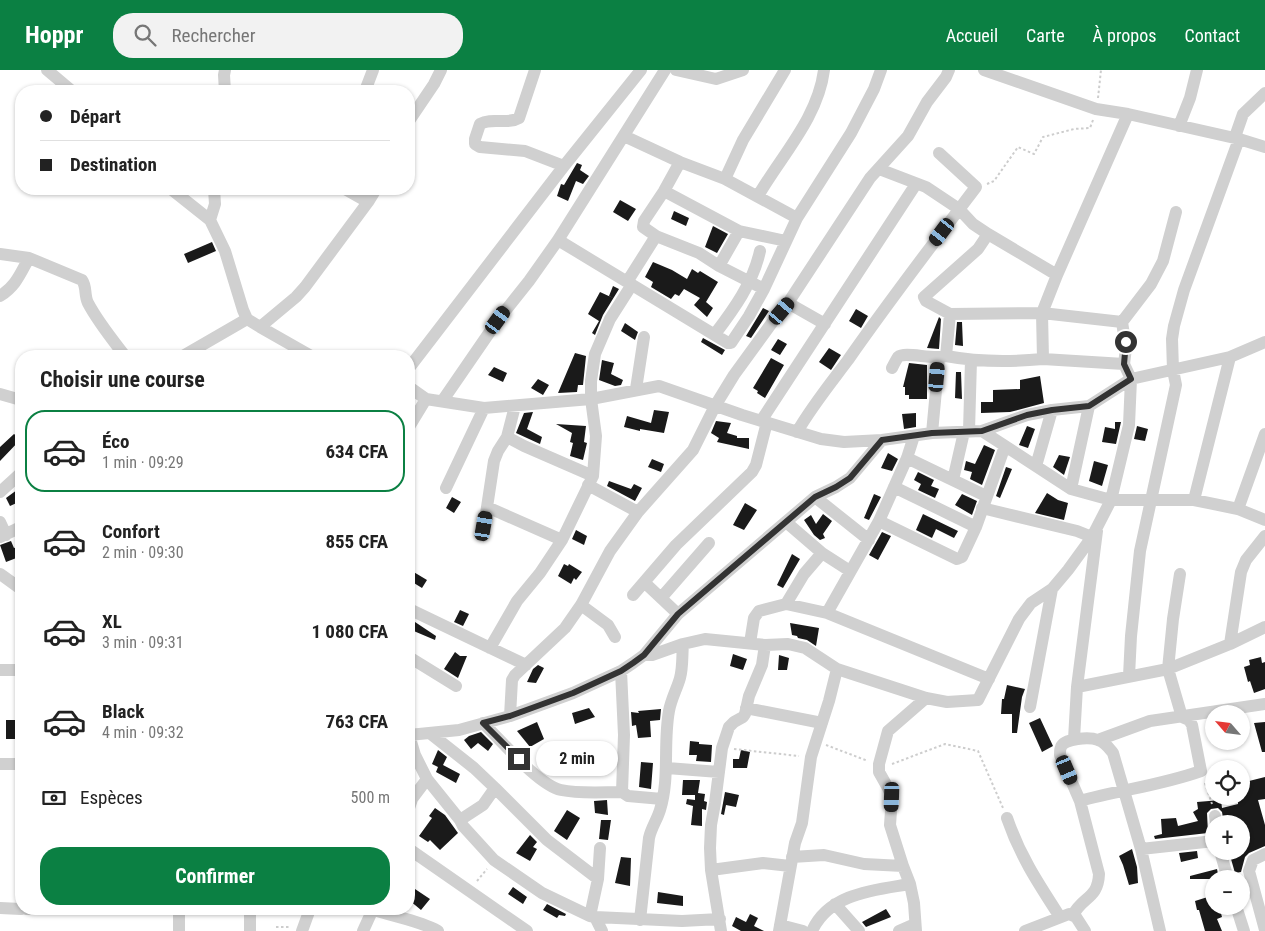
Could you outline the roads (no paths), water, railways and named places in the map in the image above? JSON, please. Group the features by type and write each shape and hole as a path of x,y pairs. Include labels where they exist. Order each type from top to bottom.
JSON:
{"street":[{"path":"47,70 65,85"},
{"path":"224,85 225,70"},
{"path":"367,85 373,70"},
{"path":"415,113 441,70"},
{"path":"535,70 519,118 514,121 488,121 480,124 475,144 480,147 525,151 564,166"},
{"path":"443,400 498,320 558,240 665,70"},
{"path":"676,70 716,79 744,70"},
{"path":"725,179 743,140 785,70"},
{"path":"758,196 807,121 824,70"},
{"path":"558,240 728,343 733,341 764,289 797,218 851,133 874,89 881,70"},
{"path":"510,716 512,680 520,669 526,666 565,628 581,605 610,551 638,512 692,450 734,375 788,303 870,178 908,136 926,102 950,70"},
{"path":"984,70 1096,109 1128,114 1239,139 1265,147"},
{"path":"1179,126 1190,98 1197,70"},
{"path":"415,360 638,71"},
{"path":"1129,676 1135,585 1150,500 1176,386 1173,370 1172,339 1174,326 1184,290 1239,139 1236,134 1243,114 1265,94"},
{"path":"1043,359 1042,313 1056,275 1128,114"},
{"path":"624,136 680,162 725,179 797,218"},
{"path":"797,432 812,406 846,362 877,317 976,188 939,152"},
{"path":"680,162 643,227 656,236 699,254 764,289"},
{"path":"879,169 926,187 959,209 973,224 1056,275"},
{"path":"632,595 676,545 752,472 756,465 764,422 916,184"},
{"path":"664,191 739,231 786,242"},
{"path":"179,195 210,220 225,251 243,310 248,319 301,350"},
{"path":"210,220 215,204 214,195"},
{"path":"356,195 368,202"},
{"path":"260,326 296,297 305,287 372,195"},
{"path":"644,655 652,655 683,644 705,639 766,645 788,644 805,648 837,669 926,698 947,702 978,700 1019,619 1031,603 1052,589 1092,537 1111,500 1129,425 1131,379 1124,364 1126,348 1122,322 1151,284 1163,260 1176,212"},
{"path":"719,266 739,231"},
{"path":"988,234 978,250 924,297 926,301 950,314 1042,313 1122,322"},
{"path":"490,648 517,601 540,574 562,540 591,481 596,436 591,399 591,381 598,347 610,319 656,236"},
{"path":"715,334 731,313 750,282 760,251"},
{"path":"0,254 29,258 82,280 87,301 121,350"},
{"path":"0,296 10,290 15,284 29,258"},
{"path":"788,303 825,324"},
{"path":"932,433 950,314"},
{"path":"194,350 248,319"},
{"path":"636,389 644,337"},
{"path":"415,391 426,398 484,408 591,399 659,386 715,406 821,439 844,442 882,440 932,433 972,431 1027,415 1089,406 1131,379 1230,357 1265,342"},
{"path":"892,368 898,358 904,354 971,360 1023,361 1043,359 1124,364"},
{"path":"1194,500 1230,357"},
{"path":"953,480 972,431 971,360"},
{"path":"0,394 15,398"},
{"path":"415,414 426,398"},
{"path":"484,526 494,461 507,437 515,406"},
{"path":"1071,489 1089,406"},
{"path":"446,488 484,408"},
{"path":"1036,466 1052,410"},
{"path":"972,431 1005,446 1071,489 1111,500 1194,500 1238,510 1265,520"},
{"path":"1238,510 1265,434"},
{"path":"826,613 879,521 907,458 914,436"},
{"path":"507,437 591,481 638,512"},
{"path":"415,735 459,730 510,716 573,693 621,671 644,655 678,614 815,497 850,478 882,440"},
{"path":"879,521 956,559 962,557 976,527 1005,446"},
{"path":"907,458 953,480 984,502 1092,537"},
{"path":"0,492 15,478"},
{"path":"894,488 976,527"},
{"path":"815,497 869,540"},
{"path":"487,507 562,540"},
{"path":"0,522 3,536 15,530"},
{"path":"786,522 822,552 850,571"},
{"path":"1074,739 1077,687 1098,525"},
{"path":"1230,644 1241,572 1246,560 1265,536"},
{"path":"661,598 709,543"},
{"path":"786,604 795,588 822,552"},
{"path":"0,574 15,585"},
{"path":"1180,574 1168,669 1182,717"},
{"path":"644,582 678,614"},
{"path":"1030,707 1052,589"},
{"path":"750,643 754,618 760,611 786,604 826,613 989,679"},
{"path":"581,605 608,625 615,637"},
{"path":"415,612 526,666"},
{"path":"1077,687 1168,669 1230,644 1265,627"},
{"path":"640,920 650,830 660,811 667,768 666,738 669,711 680,677 683,644"},
{"path":"415,755 427,779 480,846 494,860 542,893 592,916 720,925 711,870 711,825 722,748 729,727 734,722 743,718 749,696 762,665 766,645"},
{"path":"415,661 456,686"},
{"path":"803,931 780,928 791,861 802,823 811,757 837,669"},
{"path":"0,670 15,670"},
{"path":"621,671 624,735 622,792"},
{"path":"899,931 916,928 914,903 910,884 890,825 892,797 879,772 879,764 888,731 926,698"},
{"path":"1073,915 1076,909 1099,886 1099,874 1080,801 1060,755 1061,746 1074,739 1098,740 1150,721 1265,704"},
{"path":"746,708 822,723"},
{"path":"1080,801 1123,790 1173,781 1201,771 1192,725 1189,720 1182,717"},
{"path":"483,723 539,778 551,786 561,790 622,792 628,796 662,799"},
{"path":"431,734 474,768 546,840 598,879"},
{"path":"1098,740 1105,744 1113,753 1141,849 1160,931"},
{"path":"0,764 15,764"},
{"path":"667,768 719,772"},
{"path":"415,795 427,779"},
{"path":"460,820 483,805 495,788"},
{"path":"1007,818 1016,845 1024,860 1060,917"},
{"path":"1141,849 1205,842"},
{"path":"600,848 598,879 592,916 602,931"},
{"path":"415,853 527,931"},
{"path":"1265,854 1253,860 1249,871 1265,930"},
{"path":"711,870 791,861 824,855 864,864 903,866"},
{"path":"812,931 823,915 844,898 855,894 910,884"},
{"path":"835,904 859,931"},
{"path":"0,908 15,909"},
{"path":"1025,931 1065,914 1073,915 1085,931"},
{"path":"179,915 179,931"},
{"path":"250,915 250,931"},
{"path":"302,929 308,915"},
{"path":"363,931 370,915"},
{"path":"388,915 412,926 438,931"},
{"path":"1239,915 1244,931"}]}
